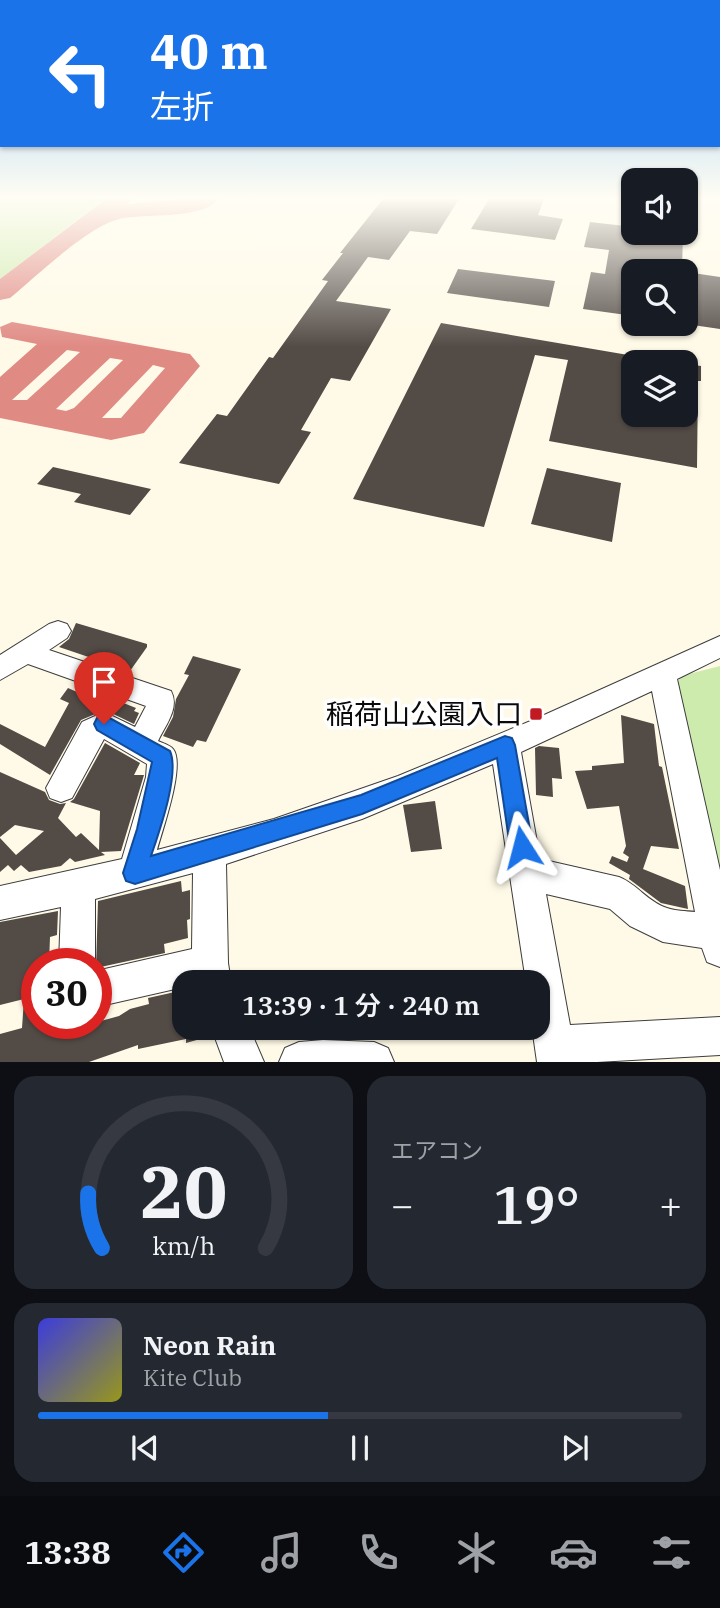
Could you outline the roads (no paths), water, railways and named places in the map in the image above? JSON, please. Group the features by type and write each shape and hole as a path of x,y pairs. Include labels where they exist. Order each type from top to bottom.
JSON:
{"street":[{"path":"0,669 58,631"},
{"path":"0,903 135,873 362,804 505,745 720,646"},
{"path":"26,653 161,699 160,709 141,745"},
{"path":"526,872 619,894 642,914 663,925 719,941 662,674"},
{"path":"61,788 92,731 104,724 162,758 161,777 149,829 135,873"},
{"path":"505,745 556,1053 720,1036"},
{"path":"210,852 211,970"},
{"path":"77,948 78,887"},
{"path":"112,987 172,978"},
{"path":"235,1040 244,1062"},
{"path":"299,1062 323,1059 374,1062"}],"place":[{"name":"稲荷山公園入口","path":"536,714"}]}
